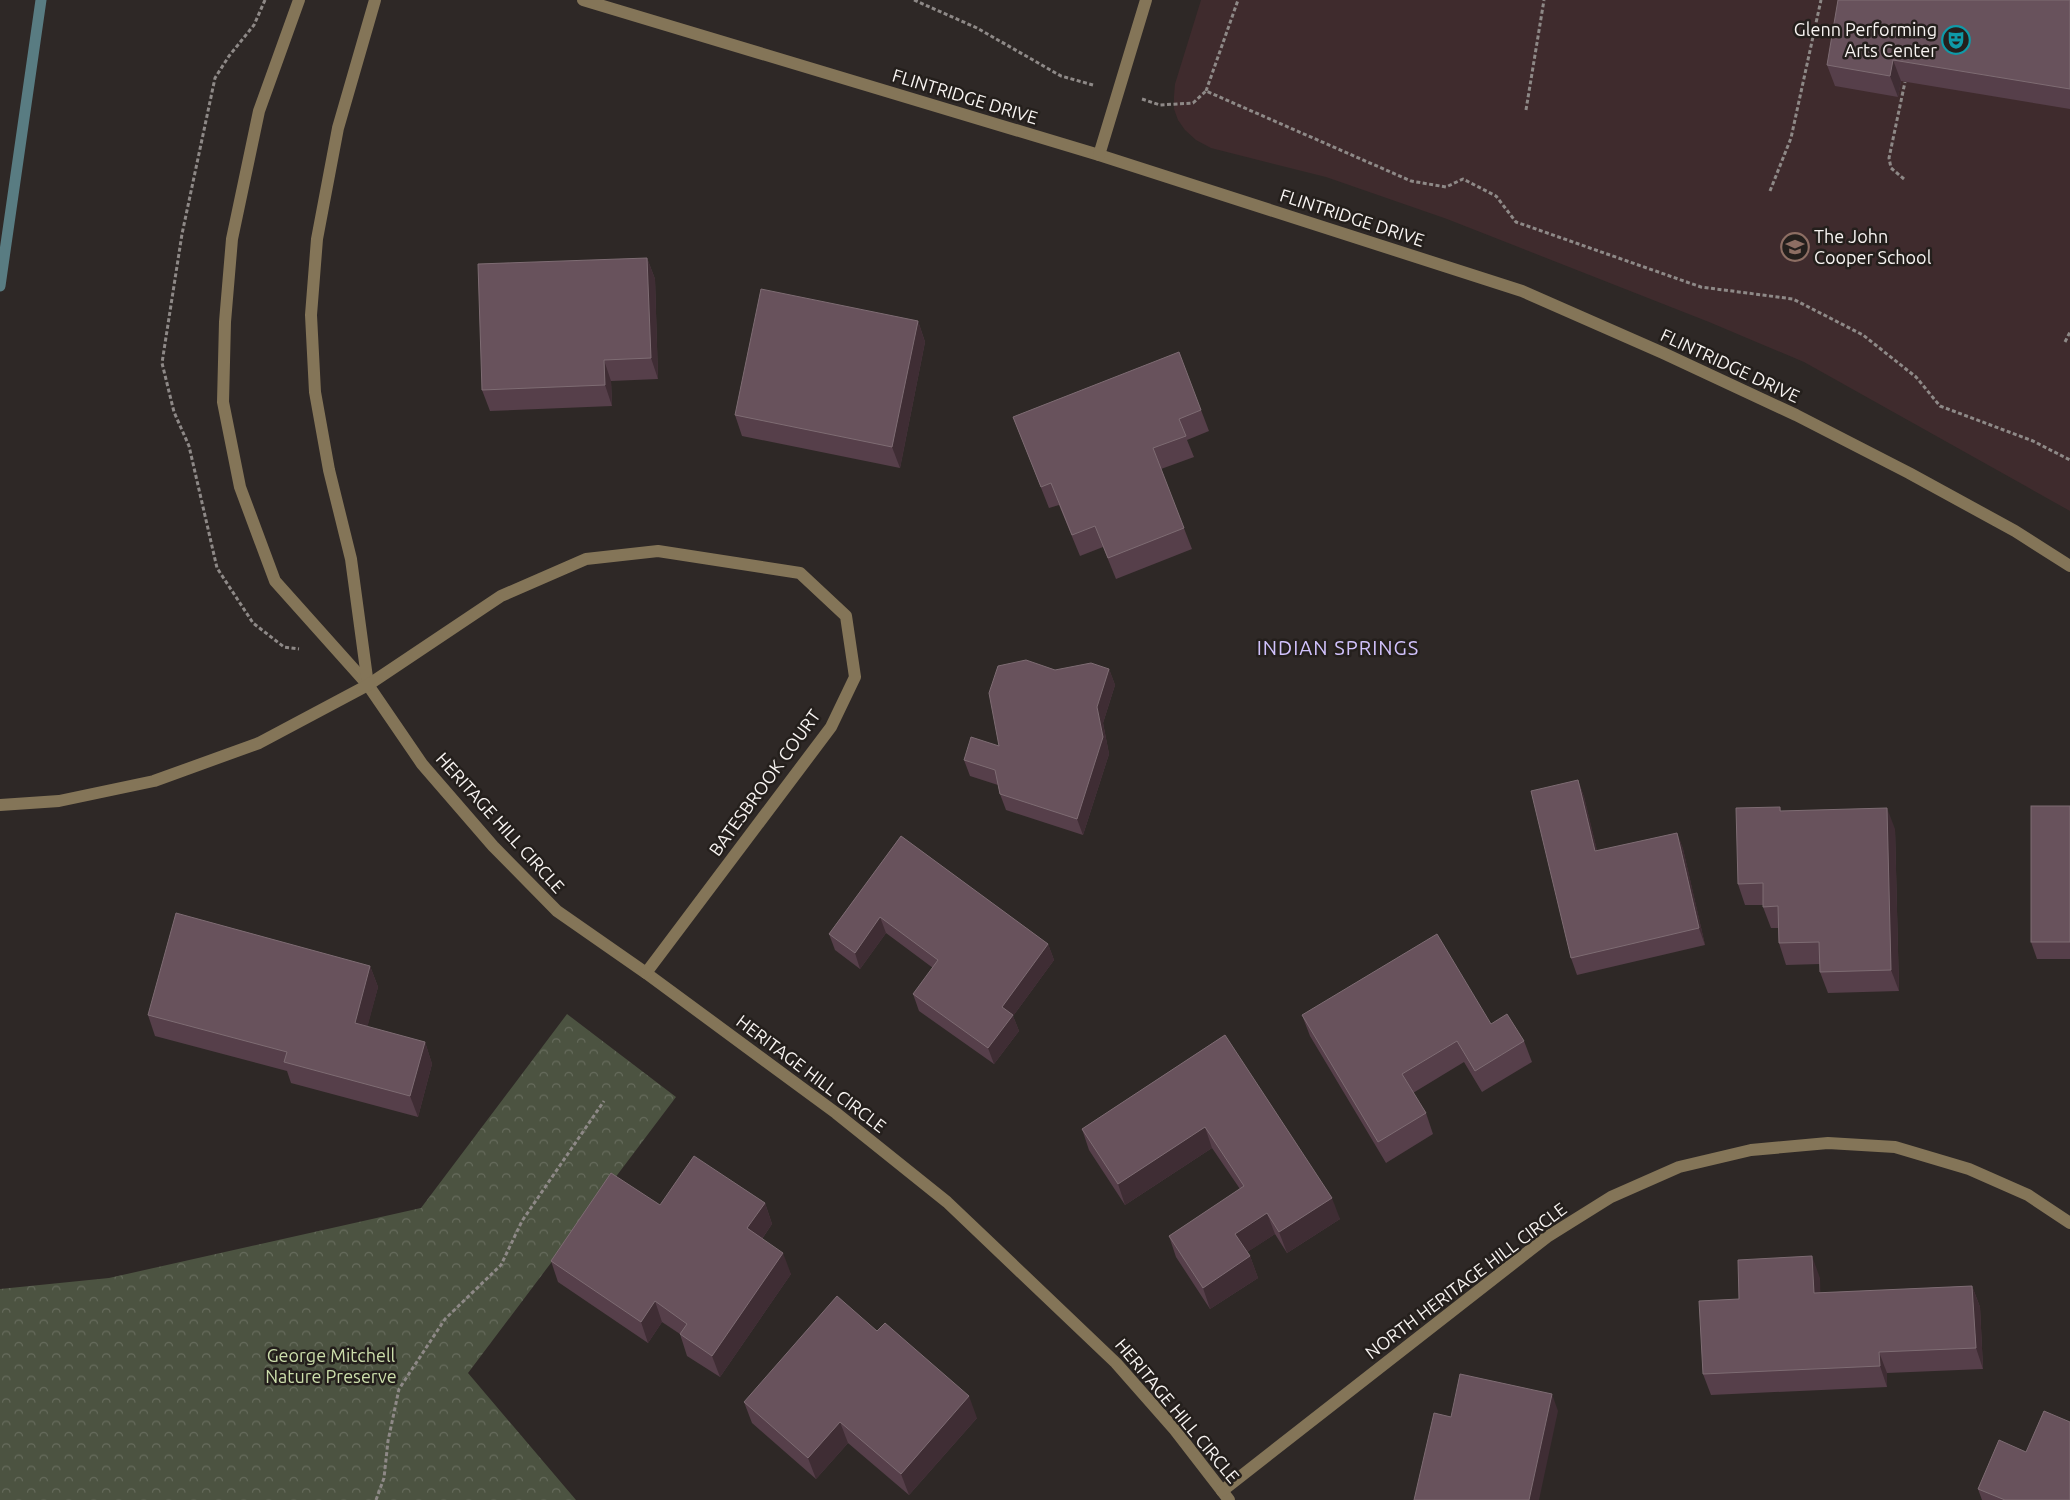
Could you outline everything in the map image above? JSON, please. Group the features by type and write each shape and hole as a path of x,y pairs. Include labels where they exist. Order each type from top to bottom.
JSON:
{"street":[{"name":"HERITAGE HILL CIRCLE","path":"299,0 259,111 232,239 225,322 223,402 240,487 275,581 368,685 422,764 493,846 557,911 646,973 836,1113 947,1202 1116,1363 1175,1430 1226,1496"},
{"name":"HERITAGE HILL CIRCLE","path":"368,685 351,560 329,470 315,392 312,315 317,239 338,128 375,0"},
{"name":"FLINTRIDGE DRIVE","path":"583,0 1099,155 1522,291 1663,353 1805,420 1909,473 2015,531 2070,566"},
{"path":"1099,155 1146,0"},
{"name":"BATESBROOK COURT","path":"0,806 60,801 154,781 259,744 368,685 501,596 586,560 658,550 800,573 846,616 855,677 830,727 646,973"},
{"name":"NORTH HERITAGE HILL CIRCLE","path":"1226,1496 1547,1237 1611,1197 1679,1167 1761,1149 1828,1144 1895,1147 1968,1169 2028,1195 2070,1223"}],"path":[{"path":"914,0 976,28 1061,76 1160,105 1193,103 1206,90 1238,0"},
{"path":"1526,110 1544,0"},
{"path":"1770,191 1791,138 1821,0"},
{"path":"1904,179 1891,168 1889,158 1905,82"},
{"path":"1206,90 1411,181 1446,187 1463,179 1496,196 1516,222 1701,287 1792,299 1863,335 1916,377 1940,406 2034,441 2070,460"},
{"path":"2064,342 2070,332"},
{"path":"376,1500 384,1478 388,1441 399,1389 445,1318 501,1266 522,1221 604,1101"}],"shaded area":[{"name":"The John Cooper School","path":"1201,0 2070,0 2070,511 1804,362 1709,322 1447,219 1326,177 1211,148 1196,140 1178,120 1174,109 1174,96 1175,84"}],"green space":[{"name":"George Mitchell Nature Preserve","path":"567,1014 676,1097 468,1373 576,1500 0,1500 0,1289 109,1278 421,1208"}],"building":[{"name":"Glenn Performing Arts Center","path":"1838,0 2070,0 2070,89 1893,60 1890,76 1827,65"},
{"path":"647,258 651,358 604,360 605,385 482,390 478,264"},
{"path":"761,289 918,321 892,447 735,415"},
{"path":"1179,352 1201,410 1179,419 1186,436 1153,448 1184,528 1108,558 1095,526 1072,535 1051,483 1041,487 1013,417"},
{"path":"1026,660 1055,670 1091,663 1109,669 1097,707 1103,737 1077,819 1000,794 995,770 964,760 971,737 999,746 989,693 998,666"},
{"path":"1578,780 1595,851 1677,833 1699,928 1571,958 1531,791"},
{"path":"2031,806 2070,806 2070,942 2031,942"},
{"path":"1780,807 1780,811 1887,808 1891,970 1820,972 1819,942 1779,943 1778,906 1763,907 1763,883 1738,884 1736,808"},
{"path":"901,836 1048,944 1002,1007 1013,1015 988,1048 913,994 938,960 880,917 855,953 829,934"},
{"path":"176,913 370,966 355,1023 425,1042 410,1096 284,1062 287,1052 148,1015"},
{"path":"1437,934 1491,1024 1507,1014 1524,1041 1475,1071 1457,1041 1402,1074 1426,1113 1378,1142 1302,1015"},
{"path":"1225,1035 1332,1198 1279,1232 1267,1213 1235,1234 1250,1256 1203,1288 1169,1236 1244,1186 1205,1127 1118,1184 1082,1129"},
{"path":"694,1156 765,1203 747,1228 783,1253 712,1356 680,1334 687,1324 655,1301 641,1322 551,1261 611,1173 660,1205"},
{"path":"1812,1256 1814,1293 1972,1286 1976,1348 1879,1352 1880,1366 1703,1374 1699,1301 1739,1299 1738,1260"},
{"path":"837,1296 877,1331 885,1323 969,1396 901,1474 840,1422 808,1458 744,1402"},
{"path":"1460,1374 1552,1394 1529,1500 1414,1500 1434,1413 1451,1417"},
{"path":"2044,1411 2070,1422 2070,1500 2005,1500 1978,1489 1999,1440 2026,1452"}],"waterway":[{"path":"0,286 41,0"}],"place":[{"name":"Glenn Performing Arts Center","path":"1956,40"},
{"name":"The John Cooper School","path":"1795,247"}],"district":[{"name":"INDIAN SPRINGS","path":"1338,648"}]}
